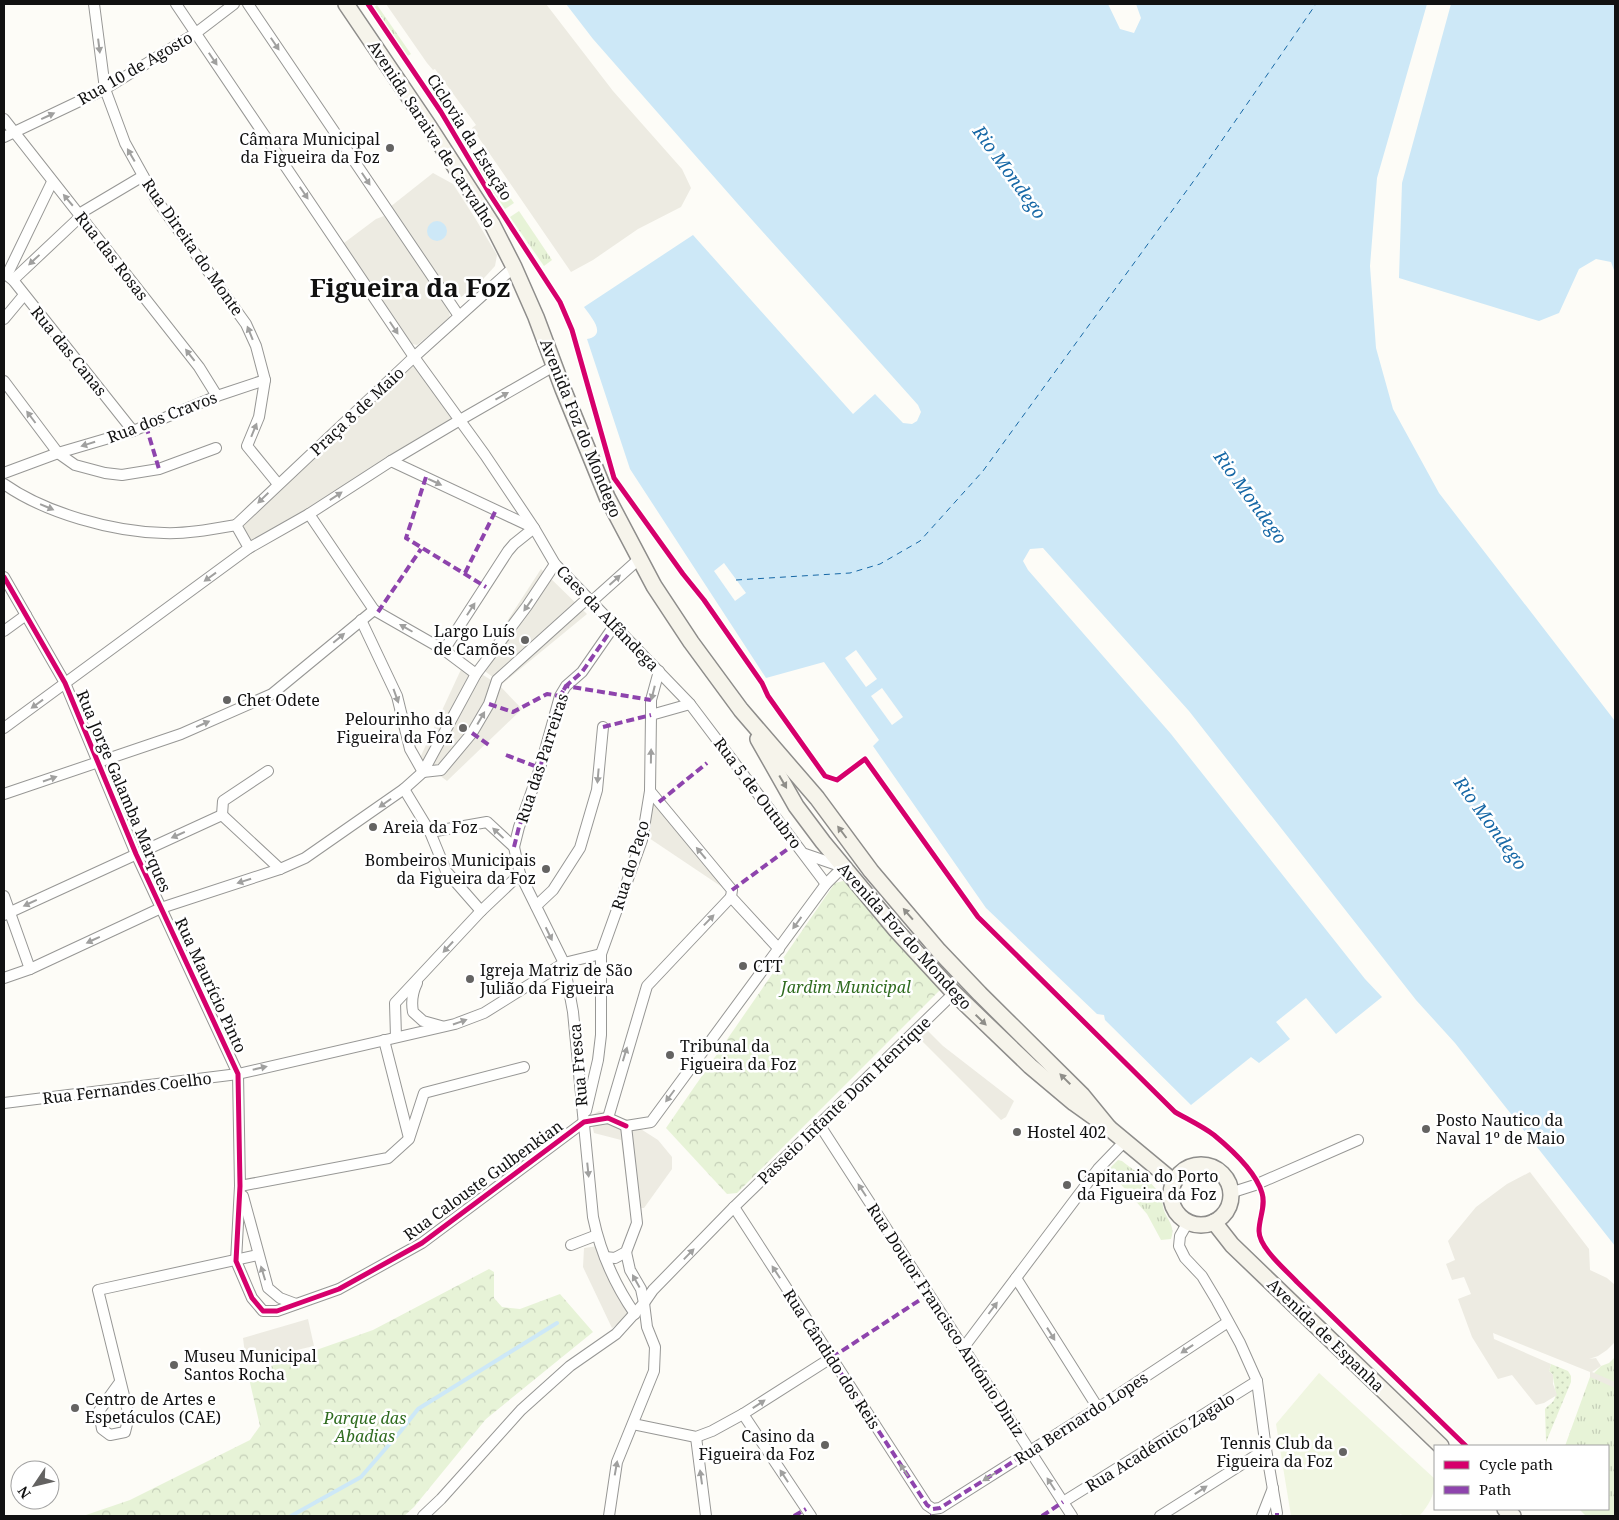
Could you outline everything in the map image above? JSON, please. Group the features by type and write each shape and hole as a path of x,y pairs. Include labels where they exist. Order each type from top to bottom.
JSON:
{"main road":[{"name":"Avenida Saraiva de Carvalho","path":"346,4 492,224 514,267"},
{"name":"Avenida Foz do Mondego","path":"514,267 536,317 607,497 654,586 691,642 741,710 817,798 871,871 940,951 1082,1095 1109,1128"},
{"name":"Avenida Foz do Mondego","path":"741,710 796,806 822,842 896,930 954,993 1030,1066 1174,1182"},
{"path":"843,867 871,871"},
{"path":"954,993 962,974"},
{"path":"1196,1166 1206,1166 1222,1174 1227,1182 1230,1193 1230,1200 1223,1215 1214,1222 1206,1224 1188,1222 1174,1209 1171,1200 1171,1191 1179,1175 1186,1169 1196,1166"},
{"name":"Avenida de Espanha","path":"1214,1222 1238,1251 1440,1445"}],"street":[{"name":"Rua Direita do Monte","path":"94,4 104,89 125,143 156,199 246,324 256,346 265,380"},
{"path":"176,4 414,357 514,267"},
{"name":"Rua 10 de Agosto","path":"8,135 104,89 196,33 234,4"},
{"path":"248,4 459,316"},
{"name":"Rua das Rosas","path":"4,120 8,135 80,215 199,366 217,396"},
{"path":"8,276 80,215 143,176"},
{"path":"8,276 52,182"},
{"name":"Rua das Canas","path":"8,276 133,431"},
{"path":"4,319 24,295"},
{"name":"Praça 8 de Maio","path":"236,525 414,357 460,420"},
{"path":"4,728 249,548 309,514 391,461 554,366"},
{"path":"265,380 259,418 247,446 278,484"},
{"name":"Rua dos Cravos","path":"4,473 58,453 133,431 217,396 265,380"},
{"path":"4,381 58,453 75,465 122,475 159,469 216,448"},
{"name":"Caes da Alfândega","path":"460,420 534,528 555,564 690,704"},
{"path":"391,461 534,528 508,551 444,650"},
{"path":"4,484 20,496 52,509 88,521 129,530 164,533 236,525 249,548"},
{"path":"309,514 374,610 444,650 476,674"},
{"path":"423,772 441,770 472,733 489,704 497,680 639,559"},
{"path":"4,978 30,969 161,908 280,869 305,858 404,789 423,772 476,674 527,606 555,564"},
{"name":"Rua Jorge Galamba Marques","path":"4,577 65,684 136,854 161,908"},
{"path":"4,794 181,734 272,694 374,610"},
{"path":"4,631 26,615"},
{"path":"361,620 397,696 410,749 423,772"},
{"name":"Rua das Parreiras","path":"514,847 540,768 560,696 566,686 582,672 614,626"},
{"name":"Rua do Paço","path":"584,1122 598,1060 601,1035 601,954 642,840 650,791 651,700 659,671"},
{"path":"651,715 690,704"},
{"name":"Rua 5 de Outubro","path":"690,704 826,884"},
{"path":"536,906 553,890 580,848 597,790 603,728"},
{"path":"222,815 223,801 268,771"},
{"path":"404,789 430,832 446,871 481,911"},
{"path":"650,791 732,894 779,948"},
{"path":"7,914 222,815"},
{"path":"222,815 280,869"},
{"path":"430,832 487,822 514,847"},
{"name":"Rua Fresca","path":"514,847 520,874 564,963 574,1012 593,1217 605,1257 625,1300 635,1314"},
{"path":"584,1122 608,1118 626,1126 652,1122 826,884 843,867 805,854"},
{"path":"396,1037 395,1003 481,911 520,874"},
{"path":"608,1118 647,986 732,894"},
{"path":"4,896 7,914 30,969"},
{"name":"Rua Maurício Pinto","path":"161,908 238,1074"},
{"path":"564,963 601,954"},
{"name":"Rua Fernandes Coelho","path":"4,1103 238,1074 455,1024 484,1013 564,963"},
{"path":"419,978 413,991 413,1012 423,1021 443,1026"},
{"name":"Passeio Infante Dom Henrique","path":"423,1516 441,1500 521,1410 570,1366 616,1334 635,1314 653,1290 734,1207 954,993"},
{"path":"384,1040 409,1139"},
{"path":"240,1186 388,1158 409,1139 424,1093 524,1068"},
{"name":"Rua Calouste Gulbenkian","path":"238,1074 240,1186 236,1261 252,1298 263,1311 277,1312 339,1289 422,1243 584,1122"},
{"name":"Rua Doutor Francisco António Diniz","path":"819,1124 1072,1516"},
{"path":"609,1516 616,1462 654,1371 656,1347 647,1327 641,1289 630,1270 626,1252 637,1223 626,1126"},
{"path":"1230,1193 1255,1185 1358,1140"},
{"path":"964,1347 1098,1169 1125,1141"},
{"name":"Rua Calouste Gulbenkian","path":"240,1186 268,1288 280,1298 296,1304"},
{"name":"Rua Cândido dos Reis","path":"734,1207 926,1505 933,1508"},
{"path":"1188,1222 1180,1236 1179,1246 1184,1258 1202,1276 1240,1343 1256,1381 1277,1513"},
{"path":"571,1245 597,1235"},
{"path":"605,1257 615,1258 626,1252"},
{"path":"120,1382 99,1411 102,1429 110,1436 125,1432 128,1416 120,1382 98,1290 258,1256"},
{"path":"1016,1278 1098,1408"},
{"name":"Rua Bernardo Lopes","path":"933,1508 940,1508 1030,1452 1228,1322"},
{"path":"633,1424 696,1437 712,1431 744,1414 831,1358"},
{"name":"Rua Académico Zagalo","path":"1063,1502 1256,1381"},
{"path":"744,1414 811,1516"},
{"path":"696,1437 706,1516"},
{"path":"1160,1516 1266,1449"},
{"path":"1262,1516 1273,1487"}],"green space":[{"path":"377,5 411,54 403,59 369,11"},
{"path":"479,153 514,203 505,209 470,159"},
{"path":"519,211 552,260 544,266 510,217"},
{"name":"Jardim Municipal","path":"847,880 941,989 737,1193 727,1194 666,1128 835,883"},
{"path":"1118,1160 1142,1176 1157,1190 1171,1226 1171,1239 1161,1240 1147,1214 1110,1172 1109,1169"},
{"name":"Parque das Abadias","path":"489,1269 494,1272 494,1298 502,1307 520,1309 560,1294 593,1332 486,1419 414,1507 404,1516 83,1516 130,1500 250,1440 260,1426 248,1374 373,1330"},
{"path":"1615,1357 1615,1516 1586,1516 1580,1510 1609,1510 1609,1445 1565,1445 1590,1377 1601,1366 1609,1363"},
{"path":"1551,1364 1568,1371 1571,1376 1571,1382 1546,1442 1545,1409 1556,1395 1553,1375 1549,1371"},
{"name":"Tennis Club da Figueira da Foz","path":"1319,1373 1434,1478 1434,1490 1431,1499 1419,1516 1400,1514 1399,1516 1291,1516 1276,1424"}],"shaded area":[{"path":"386,4 546,4 613,91 682,169 691,188 681,207 638,229 593,260 571,272 472,128 476,125 435,69 433,70 427,63"},
{"path":"433,173 453,184 497,255 495,266 474,289 461,297 448,292 390,207"},
{"path":"384,216 449,309 450,318 417,345 412,344 344,243 376,219"},
{"path":"414,357 460,420 249,548 236,525"},
{"name":"Largo Luís de Camões","path":"541,569 587,614 502,684 478,666"},
{"path":"464,663 499,685 522,709 447,781 419,760"},
{"path":"651,799 728,891 646,836"},
{"path":"927,1030 943,1046 1014,1101 1006,1117 1001,1120 919,1038"},
{"path":"599,1111 625,1119 658,1140 672,1157 672,1169 644,1208 630,1208 621,1140 594,1133 590,1116"},
{"path":"1530,1172 1589,1249 1590,1270 1607,1278 1615,1285 1615,1342 1598,1356 1589,1359 1596,1358 1601,1366 1592,1372 1615,1382 1615,1388 1590,1377 1590,1372 1493,1333 1494,1339 1551,1364 1549,1371 1553,1375 1553,1384 1557,1395 1544,1403 1536,1405 1512,1375 1498,1379 1472,1337 1458,1299 1471,1294 1464,1277 1452,1280 1446,1264 1455,1260 1448,1241 1476,1207 1507,1184"},
{"path":"606,1245 621,1281 636,1306 625,1319 612,1328 583,1267 584,1248"},
{"path":"308,1319 314,1346 246,1362 243,1338"}],"water":[{"name":"Rio Mondego","path":"566,4 1108,4 1120,29 1134,33 1141,18 1136,4 1427,4 1377,178 1370,266 1376,348 1393,409 1439,493 1615,721 1615,1246 1455,1043 1416,1000 1189,711 1043,548 1030,549 1023,561 1028,570 1171,734 1365,979 1382,997 1336,1034 1306,998 1276,1022 1290,1039 1259,1063 1251,1057 1191,1105 1105,1020 1104,1015 1097,1014 986,908 873,746 879,740 824,662 766,678 630,469 587,339 596,334 596,325 584,307 693,235 853,414 875,394 903,423 912,424 917,421 921,412 918,405 593,39"},
{"path":"1451,4 1615,4 1615,273 1611,262 1596,259 1579,269 1559,313 1539,321 1399,278 1402,183"},
{"path":"437,221 444,224 447,231 444,238 437,241 430,238 427,231 430,224"}],"pier":[{"path":"724,563 746,593 735,601 714,571"},
{"path":"856,650 877,679 866,687 845,658"},
{"path":"882,688 903,717 892,725 871,696"}],"waterway":[{"path":"291,1516 361,1477 418,1409 557,1323"}],"ferry route":[{"path":"736,580 850,573 880,564 920,541 983,471 1198,175 1316,4"}],"marked path":[{"path":"146,426 159,469"},
{"path":"426,477 406,538 486,587"},
{"path":"465,573 496,510"},
{"path":"378,612 421,549"},
{"path":"514,847 519,827 540,768 560,696 566,686 582,672 614,626"},
{"path":"489,704 513,712 547,694 560,696 566,686 651,700"},
{"path":"603,727 651,715"},
{"path":"472,733 489,745"},
{"path":"506,755 540,768"},
{"path":"659,802 707,763"},
{"path":"732,890 796,843"},
{"path":"929,1294 831,1358 927,1505 933,1509"},
{"path":"933,1509 940,1508 1030,1451"},
{"path":"1042,1516 1063,1502"},
{"path":"794,1516 806,1509"}],"cycle path":[{"name":"Ciclovia da Estação","path":"368,4 441,112 491,196 560,302 572,330 614,478 704,600 762,683 768,696 825,776 837,780 865,759 978,917 1175,1112 1214,1135 1249,1169 1259,1185 1263,1198 1259,1226 1260,1238 1274,1258 1465,1445"},
{"path":"4,577 65,683 136,854 238,1074 240,1186 236,1261 252,1298 263,1311 277,1311 339,1289 422,1243 584,1122 608,1118 626,1126"}],"place":[{"name":"Câmara Municipal da Figueira da Foz","path":"390,148"},
{"name":"Largo Luís de Camões","path":"525,640"},
{"name":"Chet Odete","path":"227,700"},
{"name":"Pelourinho da Figueira da Foz","path":"463,728"},
{"name":"Areia da Foz","path":"373,827"},
{"name":"Bombeiros Municipais da Figueira da Foz","path":"546,869"},
{"name":"CTT","path":"743,966"},
{"name":"Igreja Matriz de São Julião da Figueira","path":"470,979"},
{"name":"Tribunal da Figueira da Foz","path":"670,1055"},
{"name":"Posto Nautico da Naval 1º de Maio","path":"1426,1129"},
{"name":"Hostel 402","path":"1017,1132"},
{"name":"Capitania do Porto da Figueira da Foz","path":"1067,1185"},
{"name":"Museu Municipal Santos Rocha","path":"174,1365"},
{"name":"Centro de Artes e Espetáculos (CAE)","path":"75,1408"},
{"name":"Casino da Figueira da Foz","path":"825,1445"},
{"name":"Tennis Club da Figueira da Foz","path":"1343,1452"}],"district":[{"name":"Figueira da Foz","path":"410,287"}]}
